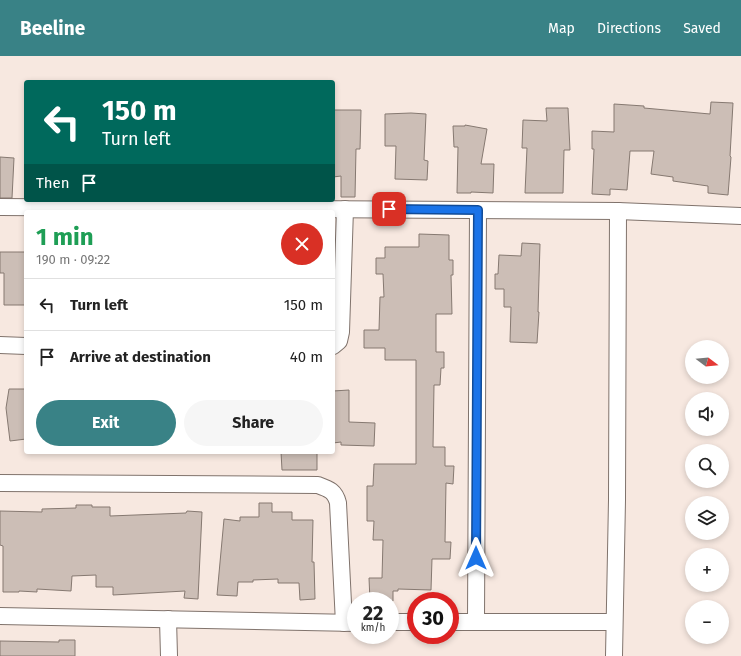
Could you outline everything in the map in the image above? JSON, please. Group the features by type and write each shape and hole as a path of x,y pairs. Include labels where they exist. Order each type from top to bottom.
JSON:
{"street":[{"path":"0,207 618,211 741,216"},
{"path":"335,344 339,341 341,332 345,209"},
{"path":"476,622 478,210"},
{"path":"614,656 617,500 618,211"},
{"path":"0,345 24,346"},
{"path":"0,483 318,484 336,494 347,593"},
{"path":"0,616 347,623"},
{"path":"168,619 169,656"},
{"path":"459,622 614,622"}],"building":[{"path":"711,102 733,103 728,195 708,193 708,186 673,181 673,177 651,174 654,151 630,151 627,190 610,189 610,195 592,194 594,149 592,149 592,131 614,132 614,104 710,114"},
{"path":"546,108 568,108 570,150 564,150 563,193 525,193 527,148 522,148 523,120 547,121"},
{"path":"335,110 361,110 360,149 356,149 355,197 341,197 341,176 335,177"},
{"path":"385,114 426,114 424,160 428,161 427,180 395,179 396,146 385,146"},
{"path":"465,125 487,129 481,164 494,164 493,193 457,193 458,147 454,147 453,126"},
{"path":"0,157 14,158 12,198 0,198"},
{"path":"419,234 449,235 449,260 453,260 453,275 451,275 452,314 436,314 436,352 444,352 444,368 441,368 440,385 434,385 433,447 445,447 445,466 454,466 453,484 446,483 445,542 451,542 450,559 432,559 431,590 398,589 398,591 393,592 370,592 369,578 382,578 383,540 373,540 374,521 367,521 367,486 373,486 374,464 416,464 416,360 385,360 385,348 364,348 364,330 379,330 380,297 384,297 383,274 376,274 376,258 385,258 385,247 419,247"},
{"path":"522,243 540,244 537,343 510,342 511,307 504,307 504,289 495,289 495,274 498,274 499,255 521,256"},
{"path":"0,252 24,252 24,305 4,305 4,273 0,273"},
{"path":"9,389 24,389 24,439 10,441 6,408"},
{"path":"349,390 349,422 375,423 374,446 341,445 341,442 335,443 335,391"},
{"path":"281,454 317,454 317,470 282,470"},
{"path":"259,503 272,503 272,512 292,512 292,520 313,520 312,562 314,562 315,599 300,600 299,583 278,583 278,579 238,582 237,596 217,595 224,519 240,521 240,517 259,517"},
{"path":"76,505 110,507 110,516 186,513 187,511 202,512 198,599 184,598 185,591 113,595 113,587 96,587 96,575 72,576 71,591 37,589 37,592 3,592 3,546 0,545 0,511 42,512 42,509 76,508"},
{"path":"59,640 75,640 75,656 0,656 0,641 59,642"}],"route":[{"path":"389,209 478,210 476,558"}]}
